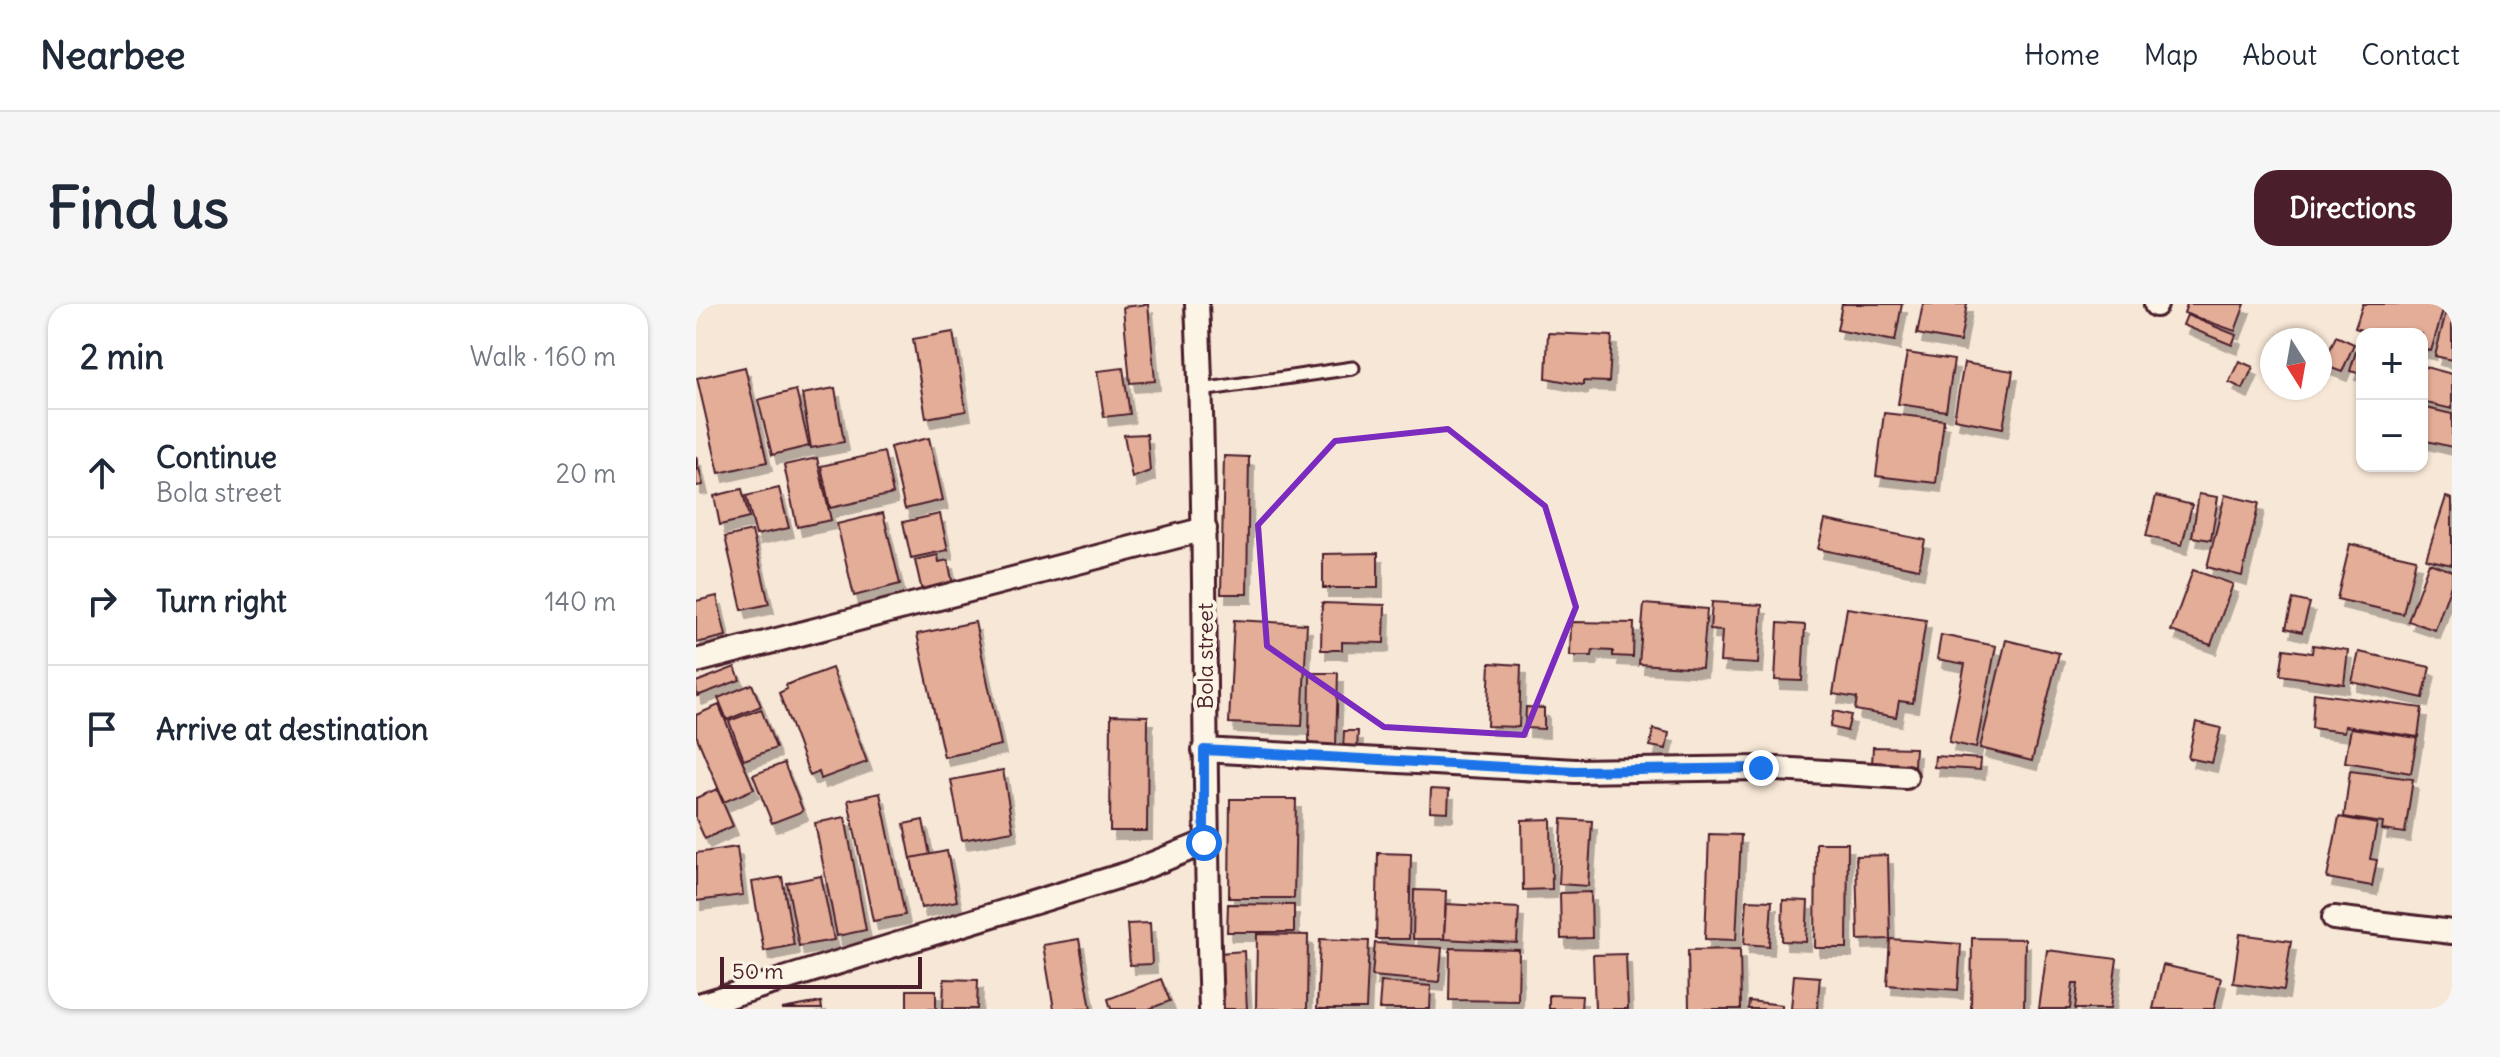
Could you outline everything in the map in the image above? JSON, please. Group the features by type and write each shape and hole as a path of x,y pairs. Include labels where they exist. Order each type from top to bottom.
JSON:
{"street":[{"name":"Bola street","path":"1197,304 1205,529 1204,843 1211,1009"},
{"path":"696,661 1205,529"},
{"path":"1204,750 1575,771 1761,768 1906,777"},
{"path":"696,1006 1130,873 1204,843"},
{"path":"2334,918 2452,932"}],"lane":[{"path":"1201,390 1353,368"}],"highlighted area":[{"path":"1448,429 1545,506 1576,607 1524,735 1384,727 1267,646 1258,525 1335,441"}],"building":[{"path":"1148,304 1155,381 1130,383 1123,307"},
{"path":"1842,304 1902,304 1895,341 1837,330"},
{"path":"1923,304 1967,304 1960,342 1917,334"},
{"path":"2187,304 2245,304 2235,331 2184,313"},
{"path":"2363,304 2433,304 2444,307 2431,351 2428,350 2428,328 2355,328"},
{"path":"2448,304 2452,304 2452,360 2435,356"},
{"path":"2187,315 2236,335 2232,345 2183,325"},
{"path":"953,332 966,411 926,418 913,339"},
{"path":"1548,333 1612,336 1609,382 1583,381 1583,385 1546,378"},
{"path":"2336,336 2354,344 2342,372 2332,368 2332,345"},
{"path":"2356,352 2356,372 2350,371"},
{"path":"1907,353 1954,360 1946,411 1898,404"},
{"path":"2239,361 2253,367 2243,389 2229,382"},
{"path":"1964,363 2013,371 2003,428 1954,419"},
{"path":"745,367 767,462 719,473 697,378"},
{"path":"1123,368 1130,414 1104,417 1097,371"},
{"path":"2428,368 2452,374 2452,409 2428,403"},
{"path":"835,388 844,442 811,448 802,394"},
{"path":"796,390 809,446 772,455 758,400"},
{"path":"2428,408 2452,414 2452,447 2428,441"},
{"path":"1884,413 1944,420 1936,483 1876,476"},
{"path":"1147,434 1150,471 1132,478 1124,435"},
{"path":"929,438 943,500 905,509 890,447"},
{"path":"884,452 893,494 830,508 821,466"},
{"path":"696,456 703,485 696,486"},
{"path":"1224,456 1249,457 1247,594 1221,594"},
{"path":"817,458 831,520 797,527 784,465"},
{"path":"779,488 789,528 756,535 746,496"},
{"path":"742,489 749,518 720,525 714,496"},
{"path":"2199,494 2218,497 2211,540 2192,537"},
{"path":"2225,495 2259,503 2242,576 2207,567"},
{"path":"2156,496 2192,505 2182,545 2146,536"},
{"path":"2446,497 2452,499 2452,565 2426,559"},
{"path":"883,513 900,584 854,596 837,524"},
{"path":"940,514 948,550 911,558 903,522"},
{"path":"1825,520 1925,540 1919,569 1818,549"},
{"path":"752,531 769,604 742,610 725,537"},
{"path":"2350,544 2416,559 2403,614 2337,599"},
{"path":"1378,553 1378,588 1323,588 1323,554"},
{"path":"938,555 939,562 948,560 953,585 922,591 915,560"},
{"path":"2429,563 2452,571 2452,582 2435,630 2408,621"},
{"path":"2193,570 2233,584 2211,645 2171,631"},
{"path":"717,596 726,636 696,643 696,601"},
{"path":"2293,599 2310,603 2302,632 2286,628"},
{"path":"1712,602 1762,605 1758,664 1720,662 1722,631 1710,630"},
{"path":"1322,603 1385,605 1384,643 1342,642 1342,650 1321,650"},
{"path":"1644,604 1707,609 1702,668 1639,664"},
{"path":"1847,608 1926,620 1913,703 1899,701 1896,717 1855,710 1857,698 1833,694"},
{"path":"1234,620 1307,624 1302,726 1229,723"},
{"path":"975,622 1001,745 944,757 917,634"},
{"path":"1571,622 1634,623 1633,657 1613,656 1613,651 1593,650 1592,656 1570,656"},
{"path":"1778,623 1805,625 1802,681 1775,680"},
{"path":"1941,635 1996,646 1976,748 1949,742 1965,664 1937,659"},
{"path":"2006,640 2059,653 2032,761 1980,748"},
{"path":"2313,645 2348,650 2344,684 2280,675 2284,649 2312,653"},
{"path":"2359,652 2430,667 2423,698 2352,682"},
{"path":"1490,663 1521,665 1519,727 1487,726"},
{"path":"735,667 740,680 697,696 696,682"},
{"path":"832,668 867,762 821,779 819,772 810,776 779,693 787,689 786,685"},
{"path":"1310,673 1338,673 1336,746 1309,745"},
{"path":"752,684 761,706 727,720 718,698"},
{"path":"2314,693 2422,708 2418,737 2345,726 2344,732 2312,728"},
{"path":"719,705 754,789 724,802 696,735 696,715"},
{"path":"1526,707 1544,708 1544,729 1525,728"},
{"path":"761,709 776,748 744,760 729,721"},
{"path":"1834,711 1851,715 1847,731 1830,727"},
{"path":"1111,715 1148,716 1147,831 1110,831"},
{"path":"2196,722 2221,728 2212,763 2188,758"},
{"path":"2351,728 2417,738 2411,773 2345,762"},
{"path":"1653,729 1669,733 1666,749 1650,746"},
{"path":"1344,731 1358,731 1357,749 1343,749"},
{"path":"1873,747 1915,748 1914,766 1872,764"},
{"path":"1935,756 1981,759 1980,770 1934,767"},
{"path":"784,763 803,811 772,823 753,775"},
{"path":"1003,770 1013,831 962,840 951,780"},
{"path":"2350,771 2413,779 2405,833 2382,830 2383,823 2344,817"},
{"path":"717,789 733,826 705,839 696,819 696,798"},
{"path":"1431,789 1449,790 1448,812 1430,811"},
{"path":"880,793 905,915 873,921 848,800"},
{"path":"1230,799 1296,799 1294,898 1229,898"},
{"path":"845,817 866,930 837,936 815,823"},
{"path":"2339,817 2377,824 2370,859 2377,860 2372,886 2327,878"},
{"path":"1551,819 1552,889 1523,890 1522,820"},
{"path":"1562,819 1592,821 1588,886 1559,884"},
{"path":"923,820 936,885 917,889 904,824"},
{"path":"1709,834 1741,835 1736,940 1705,939"},
{"path":"1816,843 1848,843 1847,948 1815,948"},
{"path":"737,847 743,895 696,901 696,853"},
{"path":"947,851 957,901 921,908 911,858"},
{"path":"1378,853 1411,854 1409,939 1376,939"},
{"path":"1888,855 1890,939 1858,940 1856,856"},
{"path":"821,876 834,940 799,946 787,883"},
{"path":"782,877 794,945 764,951 752,882"},
{"path":"1414,890 1446,891 1444,939 1413,939"},
{"path":"1591,892 1592,938 1561,939 1560,893"},
{"path":"1747,900 1772,901 1769,946 1744,944"},
{"path":"1783,900 1808,901 1806,942 1782,941"},
{"path":"1228,904 1294,905 1294,932 1227,932"},
{"path":"1446,904 1519,908 1517,943 1444,939"},
{"path":"1150,923 1152,964 1130,965 1127,924"},
{"path":"1257,934 1308,935 1307,1009 1256,1009"},
{"path":"2240,934 2291,941 2284,990 2233,983"},
{"path":"1972,938 2025,939 2024,1009 1971,1009"},
{"path":"1079,939 1091,1009 1054,1009 1043,945"},
{"path":"1320,939 1369,941 1366,1009 1317,1009"},
{"path":"1890,939 1961,944 1958,990 1887,985"},
{"path":"1375,943 1442,948 1439,982 1372,976"},
{"path":"1450,948 1519,950 1518,1001 1449,1000"},
{"path":"1740,949 1741,1009 1689,1009 1688,950"},
{"path":"2047,950 2117,959 2110,1009 2075,1009 2078,984 2073,984 2070,1009 2039,1009"},
{"path":"1244,951 1247,1009 1222,1009 1219,953"},
{"path":"1626,954 1628,1009 1595,1009 1593,955"},
{"path":"2163,965 2221,978 2214,1009 2153,1009"},
{"path":"1794,975 1820,977 1817,1009 1791,1009"},
{"path":"944,979 978,980 977,1009 943,1009"},
{"path":"1161,979 1170,1001 1149,1009 1111,1009 1108,999"},
{"path":"1381,982 1431,986 1430,1009 1379,1009"},
{"path":"907,990 936,990 936,1009 907,1009"},
{"path":"1549,995 1582,996 1581,1009 1549,1009"},
{"path":"1749,1001 1782,1005 1782,1009 1748,1009"},
{"path":"821,1002 822,1009 782,1009"}],"route":[{"path":"1204,843 1204,750 1391,758 1575,771 1761,768"}]}
